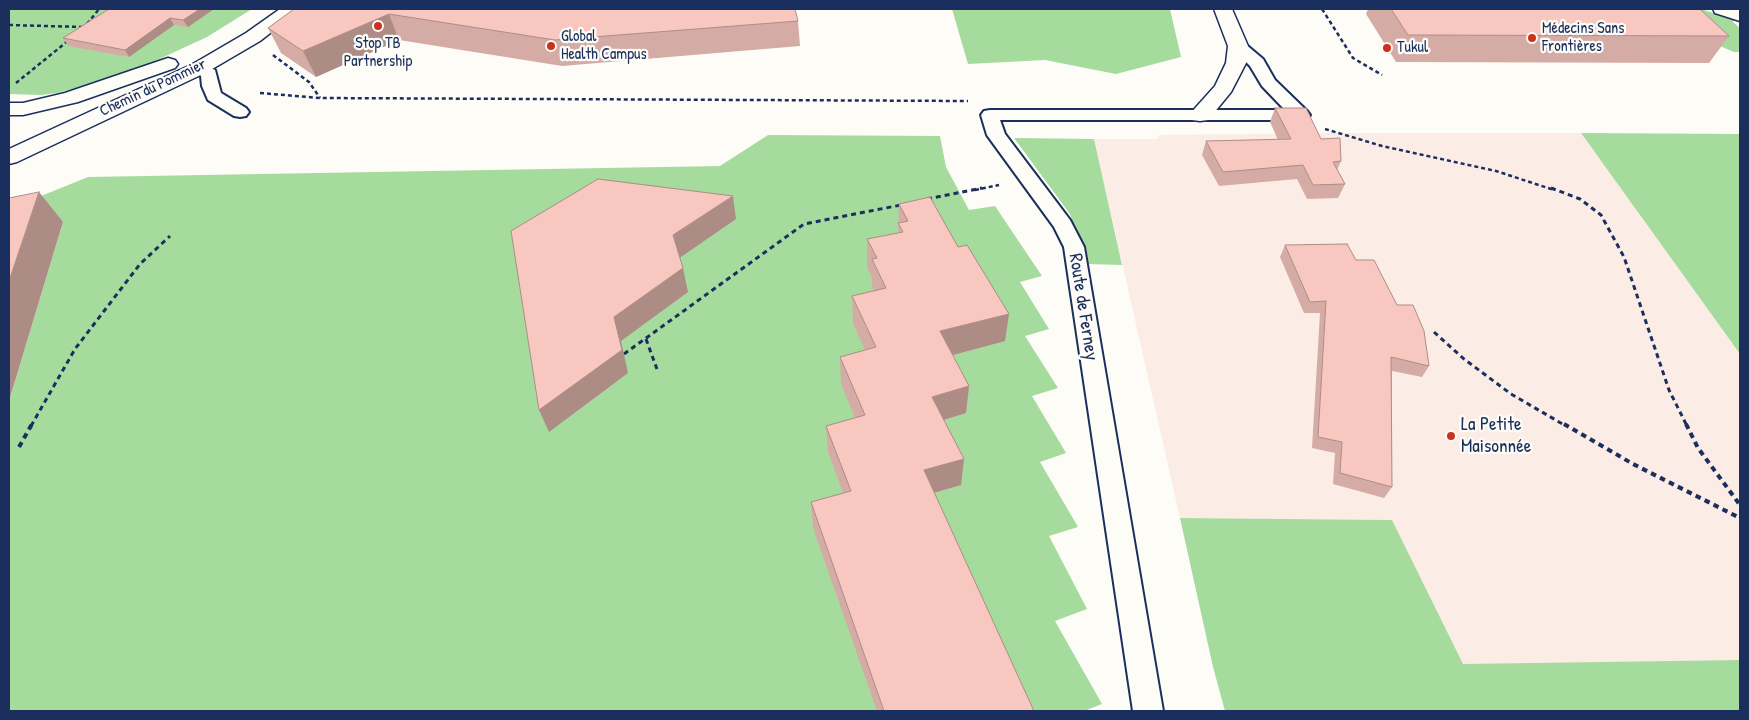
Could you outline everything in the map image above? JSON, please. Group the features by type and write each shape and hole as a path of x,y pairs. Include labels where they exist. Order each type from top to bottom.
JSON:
{"street":[{"path":"14,102 80,95 172,63 237,34 276,9"},
{"name":"Chemin du Pommier","path":"9,156 200,68 253,38 292,9"},
{"path":"1200,115 1218,97 1230,79 1236,63 1238,46 1223,9"},
{"path":"1722,9 1740,15"},
{"path":"14,102 43,116 45,128 32,145"}],"lane":[{"path":"1238,46 1257,64 1278,94 1301,115"},
{"path":"200,68 209,74 210,86 214,96 240,112"},
{"name":"Route de Ferney","path":"1148,711 1074,247 1063,225 996,135 990,115 1301,115"}],"path":[{"path":"76,34 84,28 99,9"},
{"path":"1322,9 1353,58 1382,75"},
{"path":"9,25 84,28"},
{"path":"14,102 69,40"},
{"path":"280,49 272,54 309,82 320,98"},
{"path":"256,93 320,98 972,101"},
{"path":"1301,115 1336,133 1382,146 1496,171 1550,188 1580,199 1601,216 1624,257 1668,390 1698,448 1740,505"},
{"path":"920,201 1001,185"},
{"path":"624,354 804,224 901,205"},
{"path":"20,447 75,349 140,264 170,236"},
{"path":"1434,332 1464,359 1511,394 1633,464 1740,518"},
{"path":"646,338 658,372"}],"shaded area":[{"name":"La Petite Maisonnée","path":"1581,133 1740,354 1740,660 1463,665 1392,520 1180,518 1094,139 1157,139 1159,135"}],"green space":[{"path":"9,9 252,9 207,37 142,67 103,81 57,93 41,95 9,94"},
{"path":"952,9 1170,9 1181,57 1116,74 1045,60 968,64"},
{"path":"1680,9 1701,9 1734,20 1733,22 1740,28 1740,52 1734,52 1720,46"},
{"path":"1581,133 1740,134 1740,354"},
{"path":"768,135 940,136 946,167 969,210 995,206 1042,276 1020,282 1049,329 1025,336 1058,388 1032,396 1066,453 1040,462 1078,527 1049,536 1087,609 1055,621 1102,704 1084,711 9,711 9,401 63,222 9,209 88,177 720,166"},
{"path":"1014,138 1094,139 1122,265 1087,264 1070,214"},
{"path":"1180,518 1392,520 1463,664 1740,660 1740,711 1225,711 1213,667"}],"building":[{"path":"109,9 200,9 183,20 170,18 125,50 63,38"},
{"path":"294,9 795,9 798,21 555,40 389,14 303,51 268,28"},
{"path":"1391,9 1700,9 1729,36 1408,35"},
{"path":"1275,108 1306,108 1321,139 1340,138 1341,161 1333,162 1345,184 1313,185 1303,165 1223,172 1206,141 1291,139"},
{"path":"598,179 733,196 673,235 683,268 614,317 622,350 539,410 511,231"},
{"path":"39,192 9,281 9,198"},
{"path":"930,197 958,247 967,245 1009,314 940,331 969,386 932,397 964,459 924,470 1034,711 884,711 811,502 851,491 826,426 865,415 840,357 876,347 852,296 886,288 872,259 877,258 867,239 903,232 898,223 908,221 899,204"},
{"path":"1347,244 1356,260 1374,260 1397,305 1413,305 1424,331 1429,366 1391,357 1392,487 1340,473 1342,442 1318,437 1326,301 1310,302 1285,245"}],"place":[{"name":"Stop TB Partnership","path":"378,26"},
{"name":"Médecins Sans Frontières","path":"1532,38"},
{"name":"Global Health Campus","path":"551,46"},
{"name":"Tukul","path":"1387,48"},
{"name":"La Petite Maisonnée","path":"1451,436"}]}
